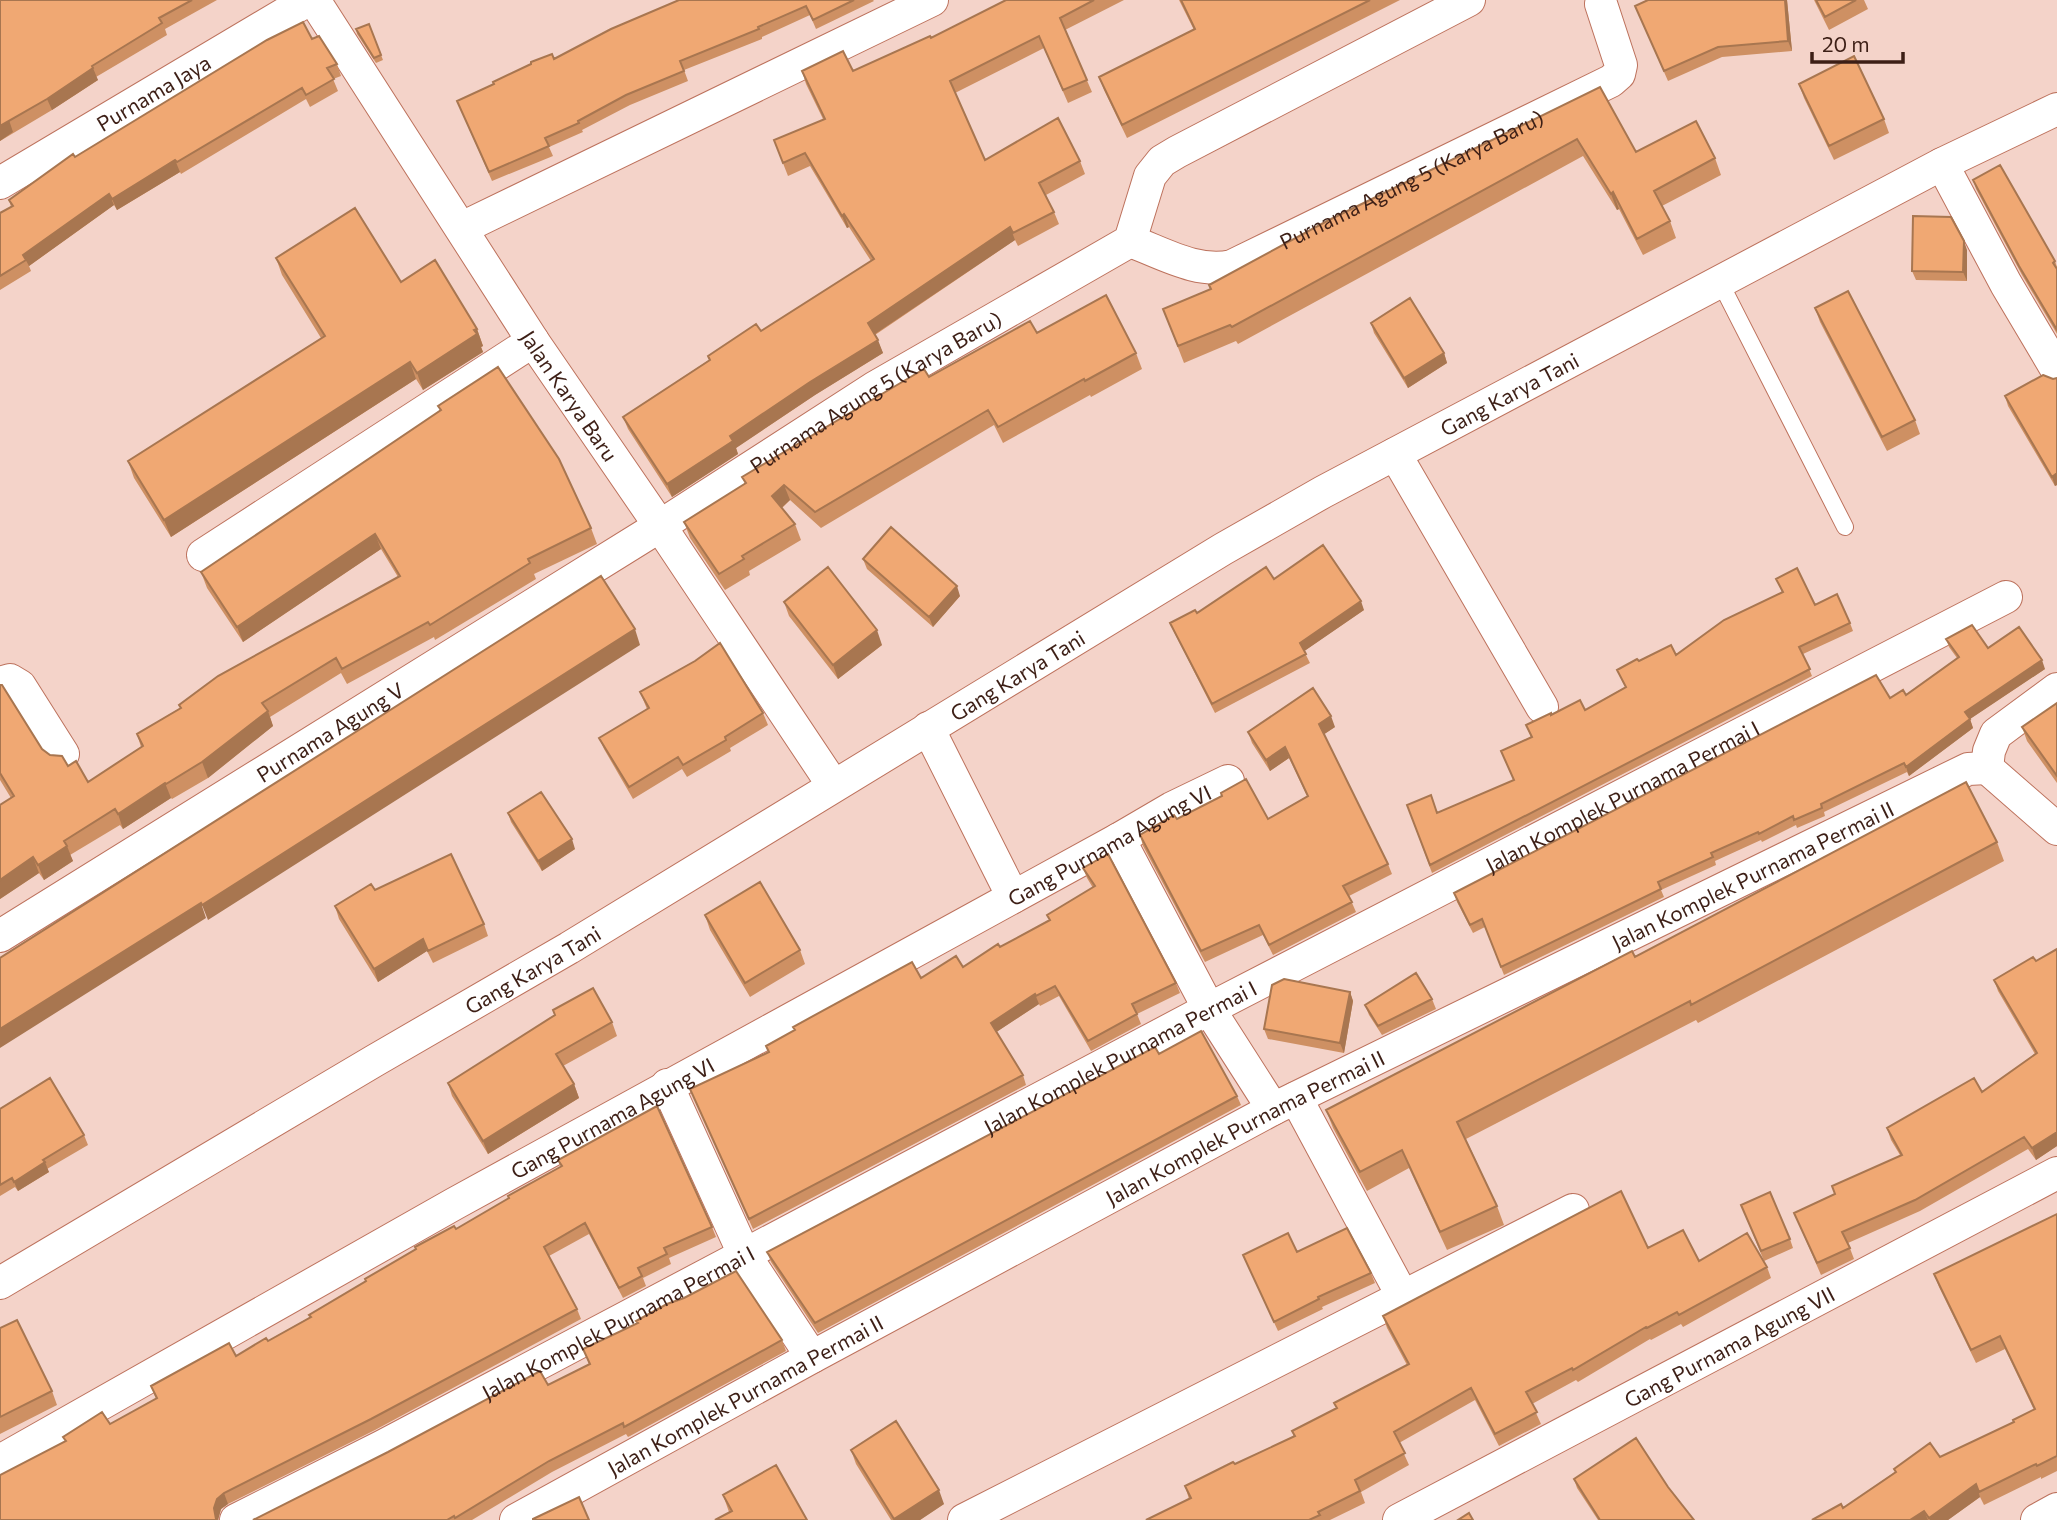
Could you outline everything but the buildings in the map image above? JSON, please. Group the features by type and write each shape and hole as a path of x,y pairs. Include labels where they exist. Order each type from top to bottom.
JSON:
{"street":[{"name":"Purnama Jaya","path":"0,183 307,0"},
{"name":"Jalan Karya Baru","path":"314,0 533,341 833,785"},
{"path":"462,228 932,0"},
{"path":"1130,240 1150,176 1162,161 1469,0"},
{"name":"Purnama Agung 5 (Karya Baru)","path":"660,526 874,388 1130,240 1205,268 1232,266 1611,81 1619,74 1620,65 1602,1"},
{"name":"Gang Karya Tani","path":"0,1283 569,948 1223,549 1395,454 1942,164 2057,109"},
{"path":"1942,164 2006,284 2057,370"},
{"path":"203,555 533,341"},
{"path":"1395,454 1542,707"},
{"name":"Purnama Agung V","path":"0,936 660,526"},
{"name":"Jalan Komplek Purnama Permai I","path":"236,1520 395,1439 1209,1009 2006,597"},
{"path":"0,683 10,680 20,686 63,754"},
{"path":"2057,689 1996,734 1989,751 1987,768 2057,829"},
{"path":"928,728 1013,897"},
{"name":"Jalan Komplek Purnama Permai II","path":"516,1520 812,1357 1284,1104 1968,769 1987,768"},
{"name":"Gang Purnama Agung VI","path":"0,1461 667,1086 1172,808 1228,781"},
{"path":"1119,839 1209,1009 1284,1104 1403,1297"},
{"path":"667,1086 744,1254 812,1357"},
{"name":"Gang Purnama Agung VII","path":"1399,1520 2057,1173"},
{"path":"964,1520 1573,1210"},
{"path":"2036,1520 2057,1509"}],"lane":[{"path":"1720,282 1845,527"}]}
